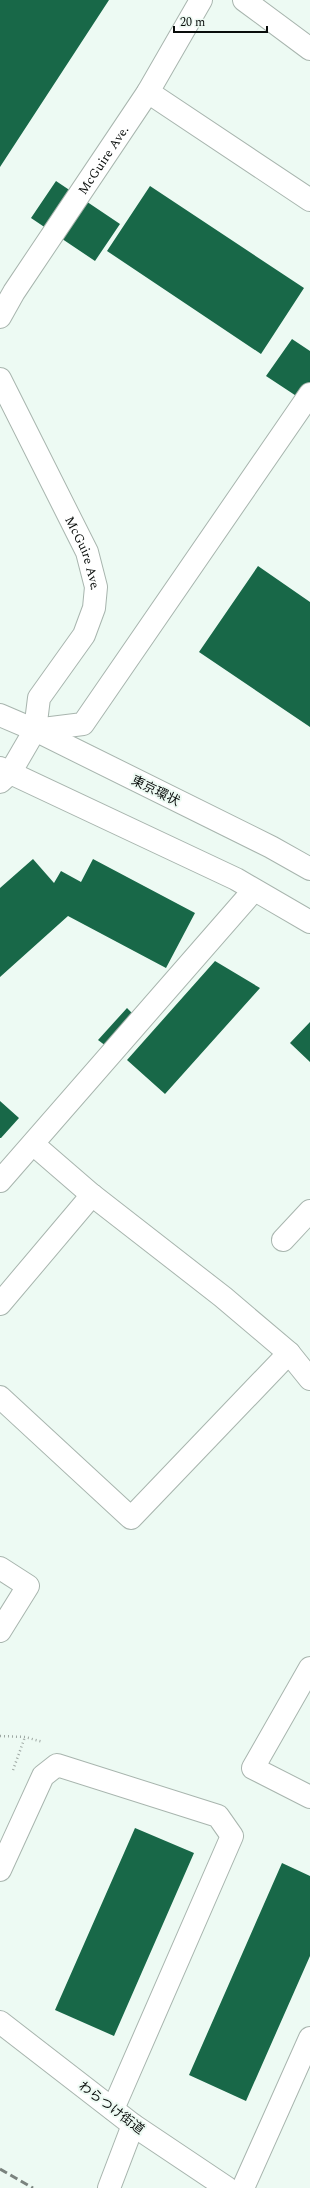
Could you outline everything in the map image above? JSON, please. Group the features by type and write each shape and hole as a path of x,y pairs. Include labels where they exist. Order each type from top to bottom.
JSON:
{"main road":[{"name":"McGuire Ave.","path":"0,317 14,292 148,92 201,0"},
{"path":"244,0 310,49"},
{"path":"148,92 310,200"},
{"name":"McGuire Ave.","path":"0,379 87,552 96,587 94,608 84,635 39,698 35,730"},
{"path":"310,394 83,724 35,730 3,774 236,879 310,922"},
{"name":"東京環状","path":"0,715 35,730 271,847 310,869"},
{"path":"0,1181 254,890"},
{"path":"33,1144 92,1195 223,1297 290,1353 310,1379"},
{"path":"0,1304 92,1195"},
{"path":"282,1240 310,1211"},
{"path":"0,1397 131,1518 290,1353"},
{"path":"0,1568 28,1586 0,1631"},
{"path":"310,1668 253,1768 310,1798"},
{"path":"0,1870 43,1776 57,1765 218,1816 232,1836 113,2109"},
{"name":"わらつけ街道","path":"0,2022 133,2125 227,2188"},
{"path":"242,2188 310,2038"},
{"path":"109,2188 133,2125"}],"path":[{"path":"13,1770 25,1737"}],"building":[{"path":"0,0 109,0 0,167"},
{"path":"56,181 120,224 95,261 31,218"},
{"path":"150,186 304,288 261,354 107,251"},
{"path":"292,339 310,351 310,405 266,376"},
{"path":"258,566 310,602 310,727 199,652"},
{"path":"33,859 54,883 61,871 81,882 93,859 195,913 166,968 68,916 0,977 0,888"},
{"path":"215,961 260,988 165,1094 127,1060"},
{"path":"127,1008 134,1015 106,1046 98,1040"},
{"path":"310,1022 310,1062 290,1043"},
{"path":"0,1101 19,1118 1,1138 0,1138"},
{"path":"135,1828 194,1853 114,2036 55,2010"},
{"path":"282,1863 310,1876 310,1956 246,2101 189,2075"}],"railway":[{"path":"0,2169 33,2188"}]}
